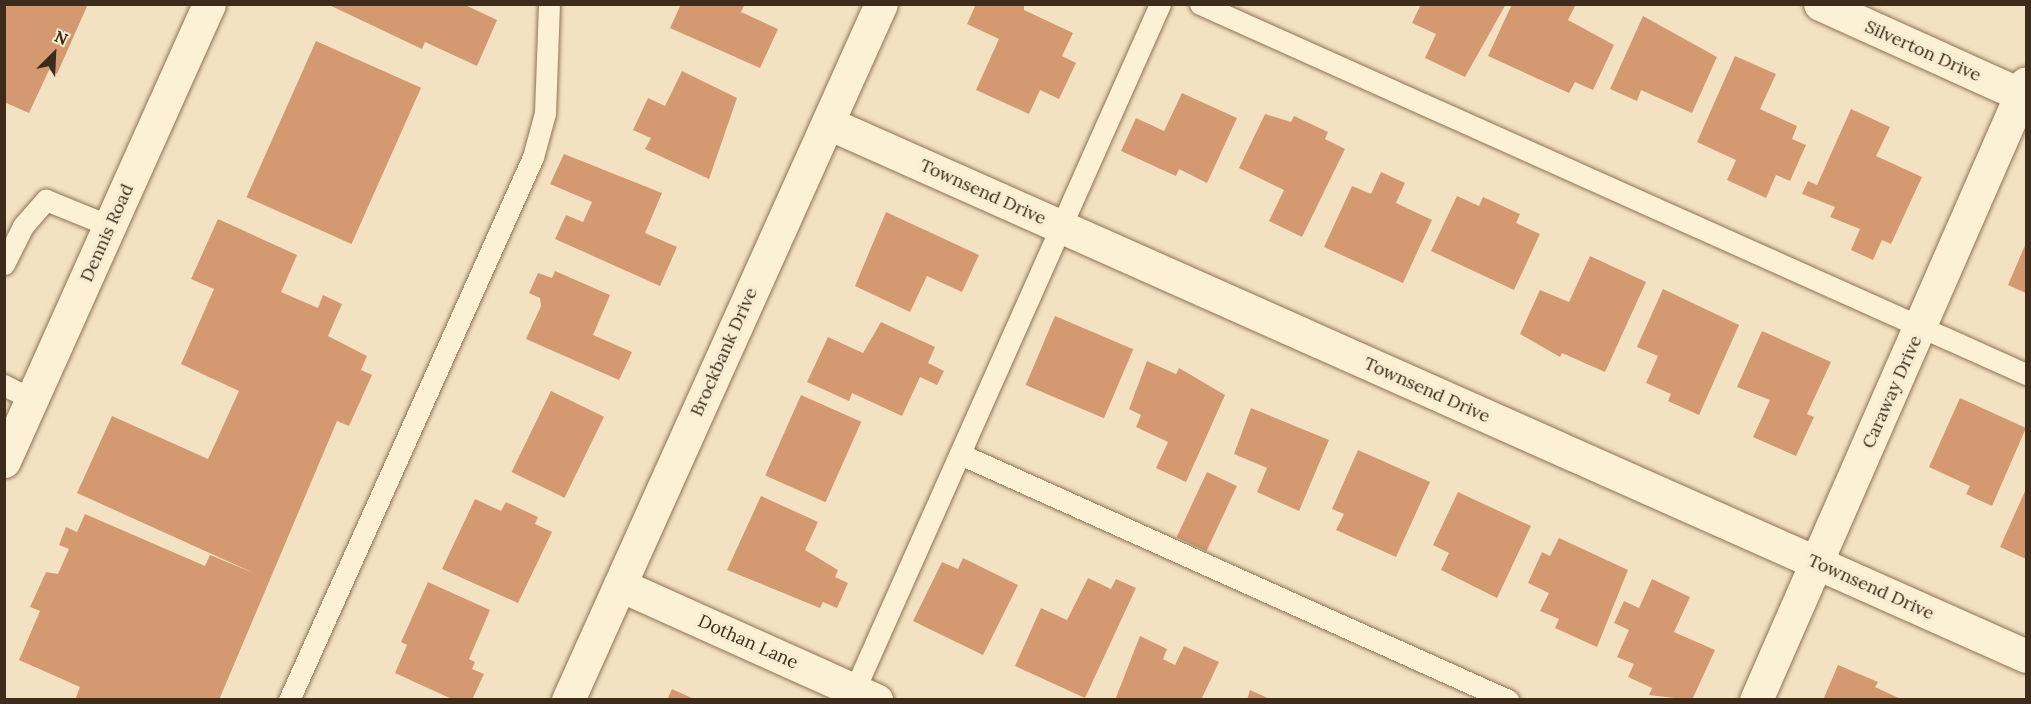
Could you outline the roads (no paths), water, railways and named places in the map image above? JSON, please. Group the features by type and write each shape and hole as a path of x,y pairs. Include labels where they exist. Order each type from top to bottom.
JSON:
{"street":[{"name":"Dennis Road","path":"4,461 18,392 110,226 209,4"},
{"name":"Brockbank Drive","path":"568,699 881,4"},
{"name":"Silverton Drive","path":"1820,4 2025,92"},
{"name":"Caraway Drive","path":"1756,699 2025,92"},
{"name":"Townsend Drive","path":"828,123 2026,656"},
{"name":"Dothan Lane","path":"620,585 860,696"}],"lane":[{"path":"289,699 533,157 545,113 549,4"},
{"path":"860,696 960,454 1160,4"},
{"path":"1200,4 2026,374"},
{"path":"4,264 22,226 46,200 110,226"},
{"path":"960,454 1508,699"}]}
